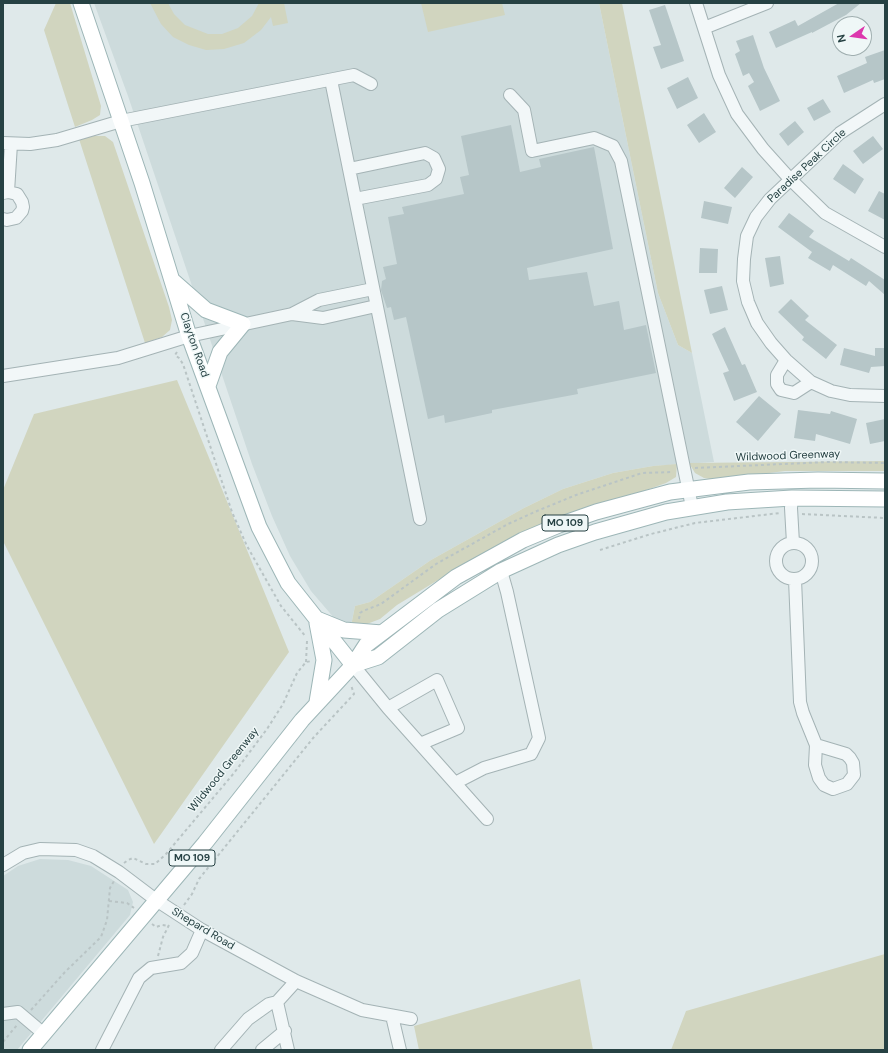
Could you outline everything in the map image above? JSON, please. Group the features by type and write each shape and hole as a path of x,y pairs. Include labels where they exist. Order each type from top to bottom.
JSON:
{"main road":[{"name":"Clayton Road","path":"80,3 121,121 189,336 259,526 288,583 353,665"},
{"path":"172,280 206,310 243,324 220,352 208,386"},
{"name":"MO 109","path":"30,1050 206,843 317,702 353,665 366,646 456,577 523,540 596,512 634,501 689,489 749,482 818,480 885,481"},
{"path":"792,498 818,480"},
{"name":"MO 109","path":"353,665 378,657 438,610 500,571 558,545 632,520 692,507 727,502 792,498 885,499"},
{"path":"316,618 344,630 382,633"},
{"path":"316,618 324,660 317,702"}],"street":[{"path":"696,3 719,75 737,114 763,149 790,179 825,213 885,247"},
{"path":"704,28 768,3"},
{"path":"3,219 7,220 16,218 22,211 23,207 17,194 6,192 7,144 30,144 57,140 121,121 354,75 371,84"},
{"path":"330,80 420,519"},
{"path":"510,95 524,110 532,151 594,138 613,146 621,161 692,507"},
{"name":"Paradise Peak Circle","path":"885,104 840,133 770,199 756,217 748,236 743,274 748,302 757,323 771,343 786,360 811,382 831,391 850,395 885,396"},
{"path":"348,169 425,153 434,158 439,169 436,179 428,185 355,199"},
{"path":"3,376 118,358 189,336 292,314 319,300 373,288"},
{"path":"292,314 323,318 376,306"},
{"path":"786,360 777,375 777,384 782,390 794,393 811,382"},
{"path":"792,498 791,513 793,543"},
{"path":"793,543 801,544 808,549 812,560 809,572 802,577 794,579 786,577 780,572 776,559 781,548 793,543"},
{"path":"455,783 484,768 531,754 539,738 507,592 500,571"},
{"path":"794,579 800,702 816,745"},
{"path":"353,665 388,708 487,819"},
{"path":"388,708 437,680 458,728 420,744"},
{"name":"Shepard Road","path":"3,865 23,853 40,849 76,850 93,856 119,872 156,900 202,930 296,981 362,1010 411,1018"},
{"path":"102,1050 139,978 151,968 181,963 192,953 202,930"},
{"path":"221,1050 248,1019 269,1004 277,1002 296,981"},
{"path":"277,1002 285,1031 288,1050"},
{"path":"3,1014 18,1012 44,1034"},
{"path":"392,1016 400,1050"},
{"path":"262,1050 285,1031"}],"path":[{"name":"Wildwood Greenway","path":"691,468 828,462 885,463"},
{"path":"600,550 651,534 695,523 791,513 837,517 885,518"},
{"name":"Wildwood Greenway","path":"124,863 133,858 146,864 155,864 166,854 229,779 267,729 284,704 297,673 303,665 306,662 319,659"},
{"path":"184,904 192,894 199,879 314,737 354,694"},
{"path":"30,1010 65,972 101,937 107,920 110,888 115,880"},
{"path":"109,902 127,903 131,906"},
{"path":"159,967 160,945 172,920"},
{"path":"152,924 156,927 162,925 168,926"},
{"path":"3,1042 19,1023"}],"shaded area":[{"path":"94,3 599,3 658,293 678,345 692,353 714,462 653,466 613,473 563,489 524,508 431,560 370,602 355,606 351,626 335,619 311,591 290,556 272,516 252,464 128,96"},
{"path":"40,859 68,860 91,866 128,890 133,902 130,915 17,1050 3,1050 3,876 18,866"}],"green space":[{"path":"56,3 70,3 101,106 100,115 75,127 44,30"},
{"path":"150,3 168,3 174,14 185,25 208,34 222,34 238,28 252,16 259,3 284,3 288,23 273,26 271,17 261,30 244,43 224,49 206,50 189,45 173,37 161,24"},
{"path":"421,3 502,3 505,15 428,32"},
{"path":"599,3 622,3 692,353 678,345 658,293"},
{"path":"94,136 105,136 113,142 169,307 172,320 170,330 162,337 145,343 79,139"},
{"path":"177,380 289,652 154,844 3,541 3,490 34,414"},
{"path":"885,461 885,471 785,471 715,480 704,478 695,473 689,463"},
{"path":"677,464 676,477 666,483 554,523 466,563 397,605 380,619 367,624 351,626 355,606 370,602 431,560 524,508 563,489 613,473 653,466"},
{"path":"885,954 885,1050 671,1050 686,1011"},
{"path":"580,979 593,1050 419,1050 414,1026"}],"building":[{"path":"839,3 861,3 844,16 832,16 832,22 812,33 776,48 769,32 795,20 798,26"},
{"path":"665,5 684,61 661,69 653,47 661,45 649,10"},
{"path":"753,35 764,68 780,101 760,111 748,86 754,82 749,73 743,76 735,54 740,51 736,41"},
{"path":"885,50 885,79 874,83 873,80 844,93 837,76 867,63 865,57 872,56 872,55"},
{"path":"688,77 698,98 677,109 667,88"},
{"path":"823,99 831,112 814,121 807,108"},
{"path":"704,113 716,132 699,143 687,125"},
{"path":"795,121 804,132 788,146 779,134"},
{"path":"511,125 520,172 541,167 539,159 594,147 613,249 527,268 529,280 587,272 594,306 619,301 624,330 646,325 656,373 577,389 578,394 492,410 492,413 445,423 444,415 428,419 406,317 394,320 391,307 387,308 381,290 382,281 386,279 383,267 397,264 388,217 404,214 402,207 464,194 460,177 469,175 461,136"},
{"path":"873,136 883,149 863,164 853,151"},
{"path":"843,164 864,179 855,194 833,179"},
{"path":"742,167 753,177 735,198 724,188"},
{"path":"879,191 885,194 885,220 868,211"},
{"path":"704,201 732,207 728,224 701,218"},
{"path":"789,213 814,231 809,237 849,261 851,258 885,280 885,295 869,281 866,286 833,265 830,271 808,258 812,252 778,227"},
{"path":"700,248 718,249 717,273 699,273"},
{"path":"780,256 784,284 770,287 765,258"},
{"path":"722,286 728,310 710,314 704,290"},
{"path":"791,299 809,316 805,320 837,345 826,359 802,340 804,337 778,312"},
{"path":"725,327 742,365 745,364 757,392 734,401 723,373 729,371 712,334"},
{"path":"844,348 875,356 875,348 885,348 885,366 871,367 869,373 840,365"},
{"path":"759,396 781,414 758,441 736,422"},
{"path":"798,410 830,414 831,411 857,419 850,444 816,434 815,441 794,438"},
{"path":"885,419 885,441 870,444 866,423"}]}
